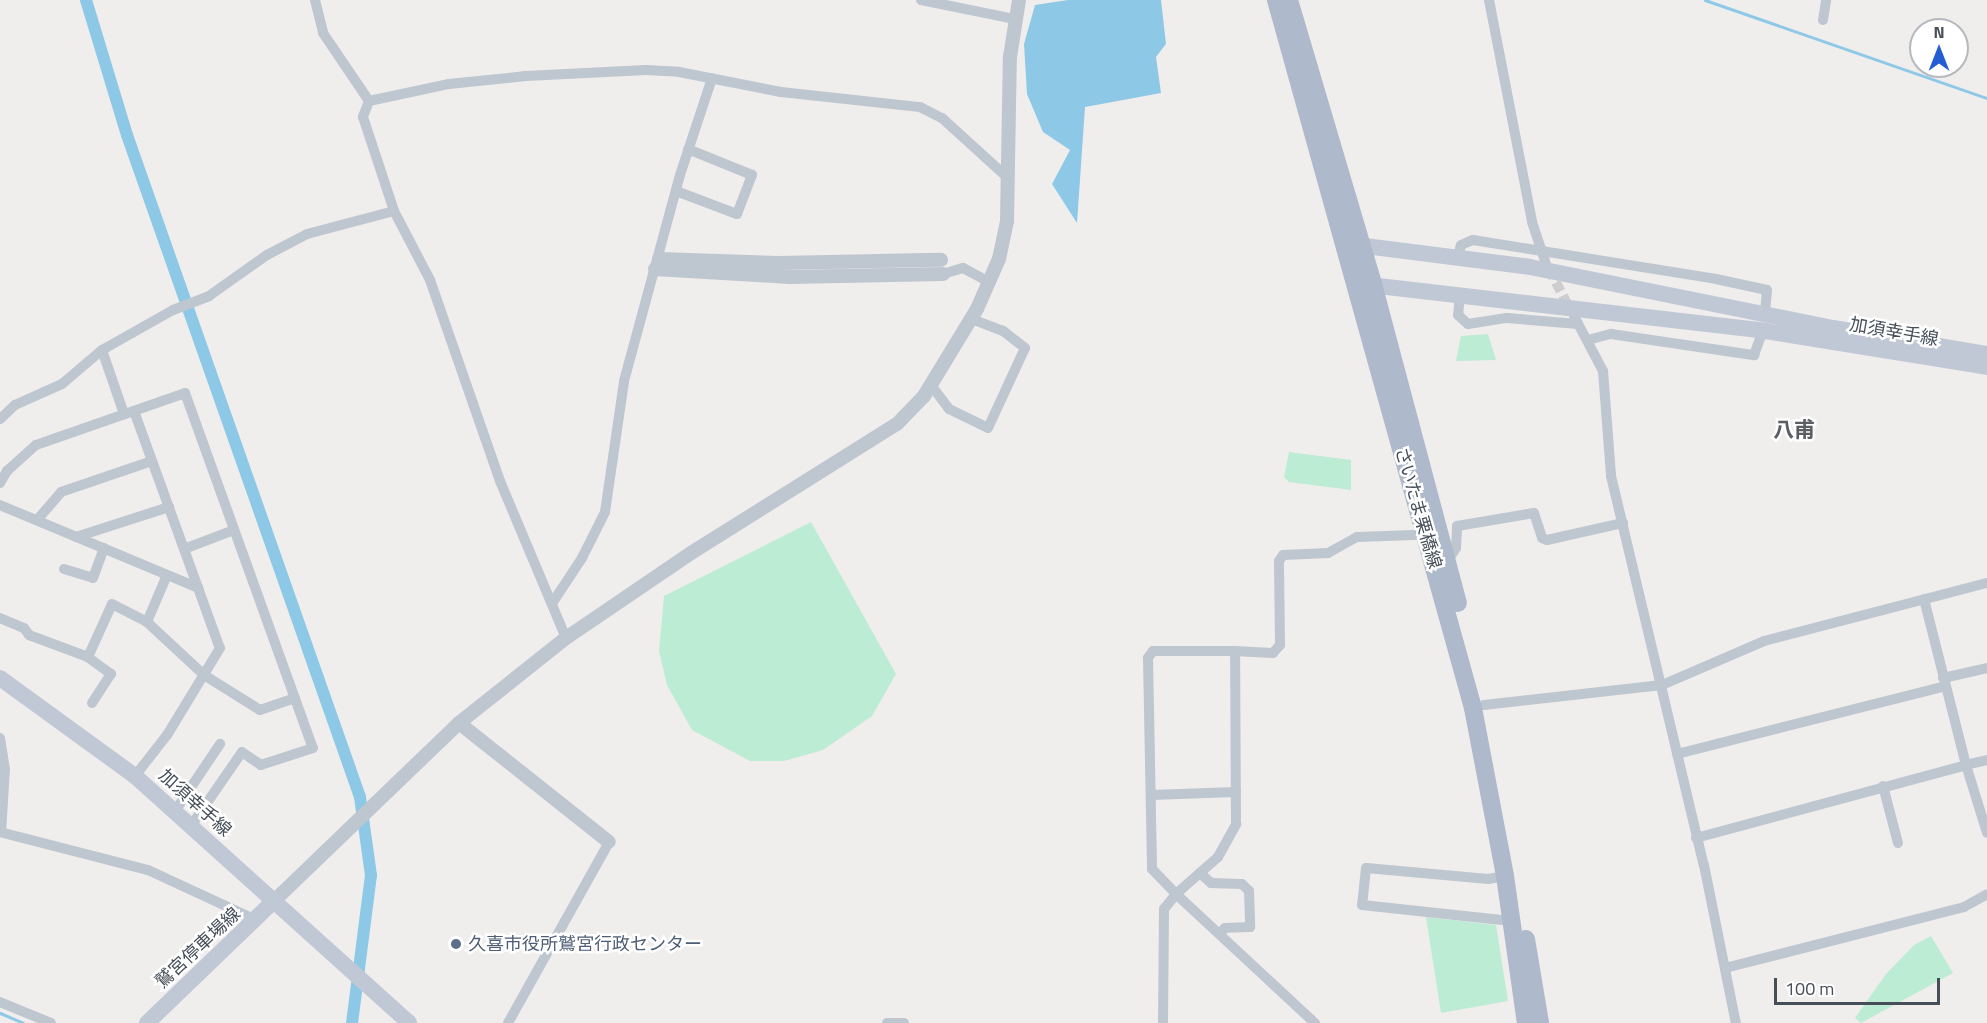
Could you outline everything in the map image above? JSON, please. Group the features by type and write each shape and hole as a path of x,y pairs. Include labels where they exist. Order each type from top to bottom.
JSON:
{"main road":[{"name":"さいたま栗橋線","path":"1276,0 1351,243 1373,284 1442,566 1473,708 1505,876 1526,1023"},
{"name":"さいたま栗橋線","path":"1289,0 1351,243 1354,283 1425,532 1442,566 1484,705 1540,1023"},
{"path":"1351,243 1458,256 1764,322"},
{"path":"1354,283 1764,322"},
{"name":"加須幸手線","path":"1764,322 1833,328 1981,359"},
{"name":"加須幸手線","path":"1764,322 1795,335 1981,359"},
{"name":"加須幸手線","path":"0,678 135,776 409,1023"},
{"name":"鷲宮停車場線","path":"147,1023 275,900"}],"street":[{"path":"315,0 324,33 369,101"},
{"path":"921,0 1014,19"},
{"path":"275,900 459,723 566,638 691,553 897,424 931,385 971,319 989,282 1007,221 1014,19 1018,0"},
{"path":"1489,0 1540,252 1546,264"},
{"path":"1823,20 1826,0"},
{"path":"369,101 449,84 526,76 646,70 712,78 781,92 920,107 942,118 1009,178"},
{"path":"553,602 582,558 605,512 624,381 676,190 712,78"},
{"path":"369,101 363,117 394,211 430,280 500,481 553,602 566,638"},
{"path":"676,190 737,214 752,175 688,149"},
{"path":"0,419 15,405 62,384 102,350 173,310 197,302 267,255 307,234 394,211"},
{"path":"1458,256 1461,245 1473,240 1767,290 1764,322 1754,355 1611,334 1588,340"},
{"path":"657,264 789,277 942,267 963,268 989,282"},
{"path":"1460,294 1458,315 1468,324 1507,318 1576,320 1603,371 1611,476 1662,685 1736,1023"},
{"path":"931,385 949,409 988,428 1025,348 1003,331 971,319"},
{"path":"102,350 153,461 220,648 135,776"},
{"path":"0,483 7,471 36,445 185,393 313,748 261,765 242,752 191,826"},
{"path":"37,520 62,492 153,461"},
{"path":"0,505 198,588"},
{"path":"76,537 169,507"},
{"path":"1442,566 1456,548 1456,526 1534,513 1542,538 1547,540 1623,523"},
{"path":"184,549 234,530"},
{"path":"1315,1023 1152,869 1148,658 1153,651 1273,653 1280,645 1279,561 1283,555 1328,553 1357,537 1414,536 1425,532"},
{"path":"64,569 93,578 104,548"},
{"path":"147,622 167,575"},
{"path":"1484,705 1662,685 1764,641 1987,583"},
{"path":"1924,599 1966,765 1987,833"},
{"path":"88,657 112,604 147,622 204,675 260,710 295,698"},
{"path":"0,618 24,628 29,635 88,657 111,674 92,703"},
{"path":"1163,1023 1164,909 1176,894 1218,857 1236,824 1235,651"},
{"path":"1677,754 1944,682 1987,668"},
{"path":"459,723 609,842 508,1023"},
{"path":"0,738 5,769 0,832 148,870 256,920"},
{"path":"175,811 220,744"},
{"path":"1696,838 1883,786 1987,760"},
{"path":"1883,786 1898,843"},
{"path":"1151,795 1236,792"},
{"path":"1505,876 1488,879 1366,868 1362,904 1511,921"},
{"path":"1200,873 1211,883 1242,884 1249,891 1250,927 1225,928 1219,934"},
{"path":"1725,968 1964,907 1987,894"},
{"path":"0,1002 51,1023"},
{"path":"887,1023 904,1023"}],"green space":[{"path":"1488,334 1496,360 1456,361 1461,336"},
{"path":"1289,452 1351,460 1351,490 1289,482 1284,477"},
{"path":"811,522 896,674 872,716 823,750 784,761 750,761 692,730 667,685 659,651 664,596"},
{"path":"1426,917 1496,925 1508,1001 1441,1013"},
{"path":"1931,936 1953,973 1861,1023 1855,1018 1886,974 1914,945"}],"water":[{"path":"1068,0 1161,0 1166,44 1156,57 1161,93 1085,107 1077,223 1052,184 1070,150 1043,132 1027,94 1024,44 1035,5"}],"waterway":[{"path":"86,0 127,135 360,797 371,875 352,1023"},
{"path":"1705,0 1987,98"},
{"path":"0,1013 23,1023"}],"tunnel":[{"path":"1549,269 1571,311"}],"place":[{"name":"久喜市役所鷲宮行政センター","path":"456,944"}],"district":[{"name":"八甫","path":"1794,429"}]}
